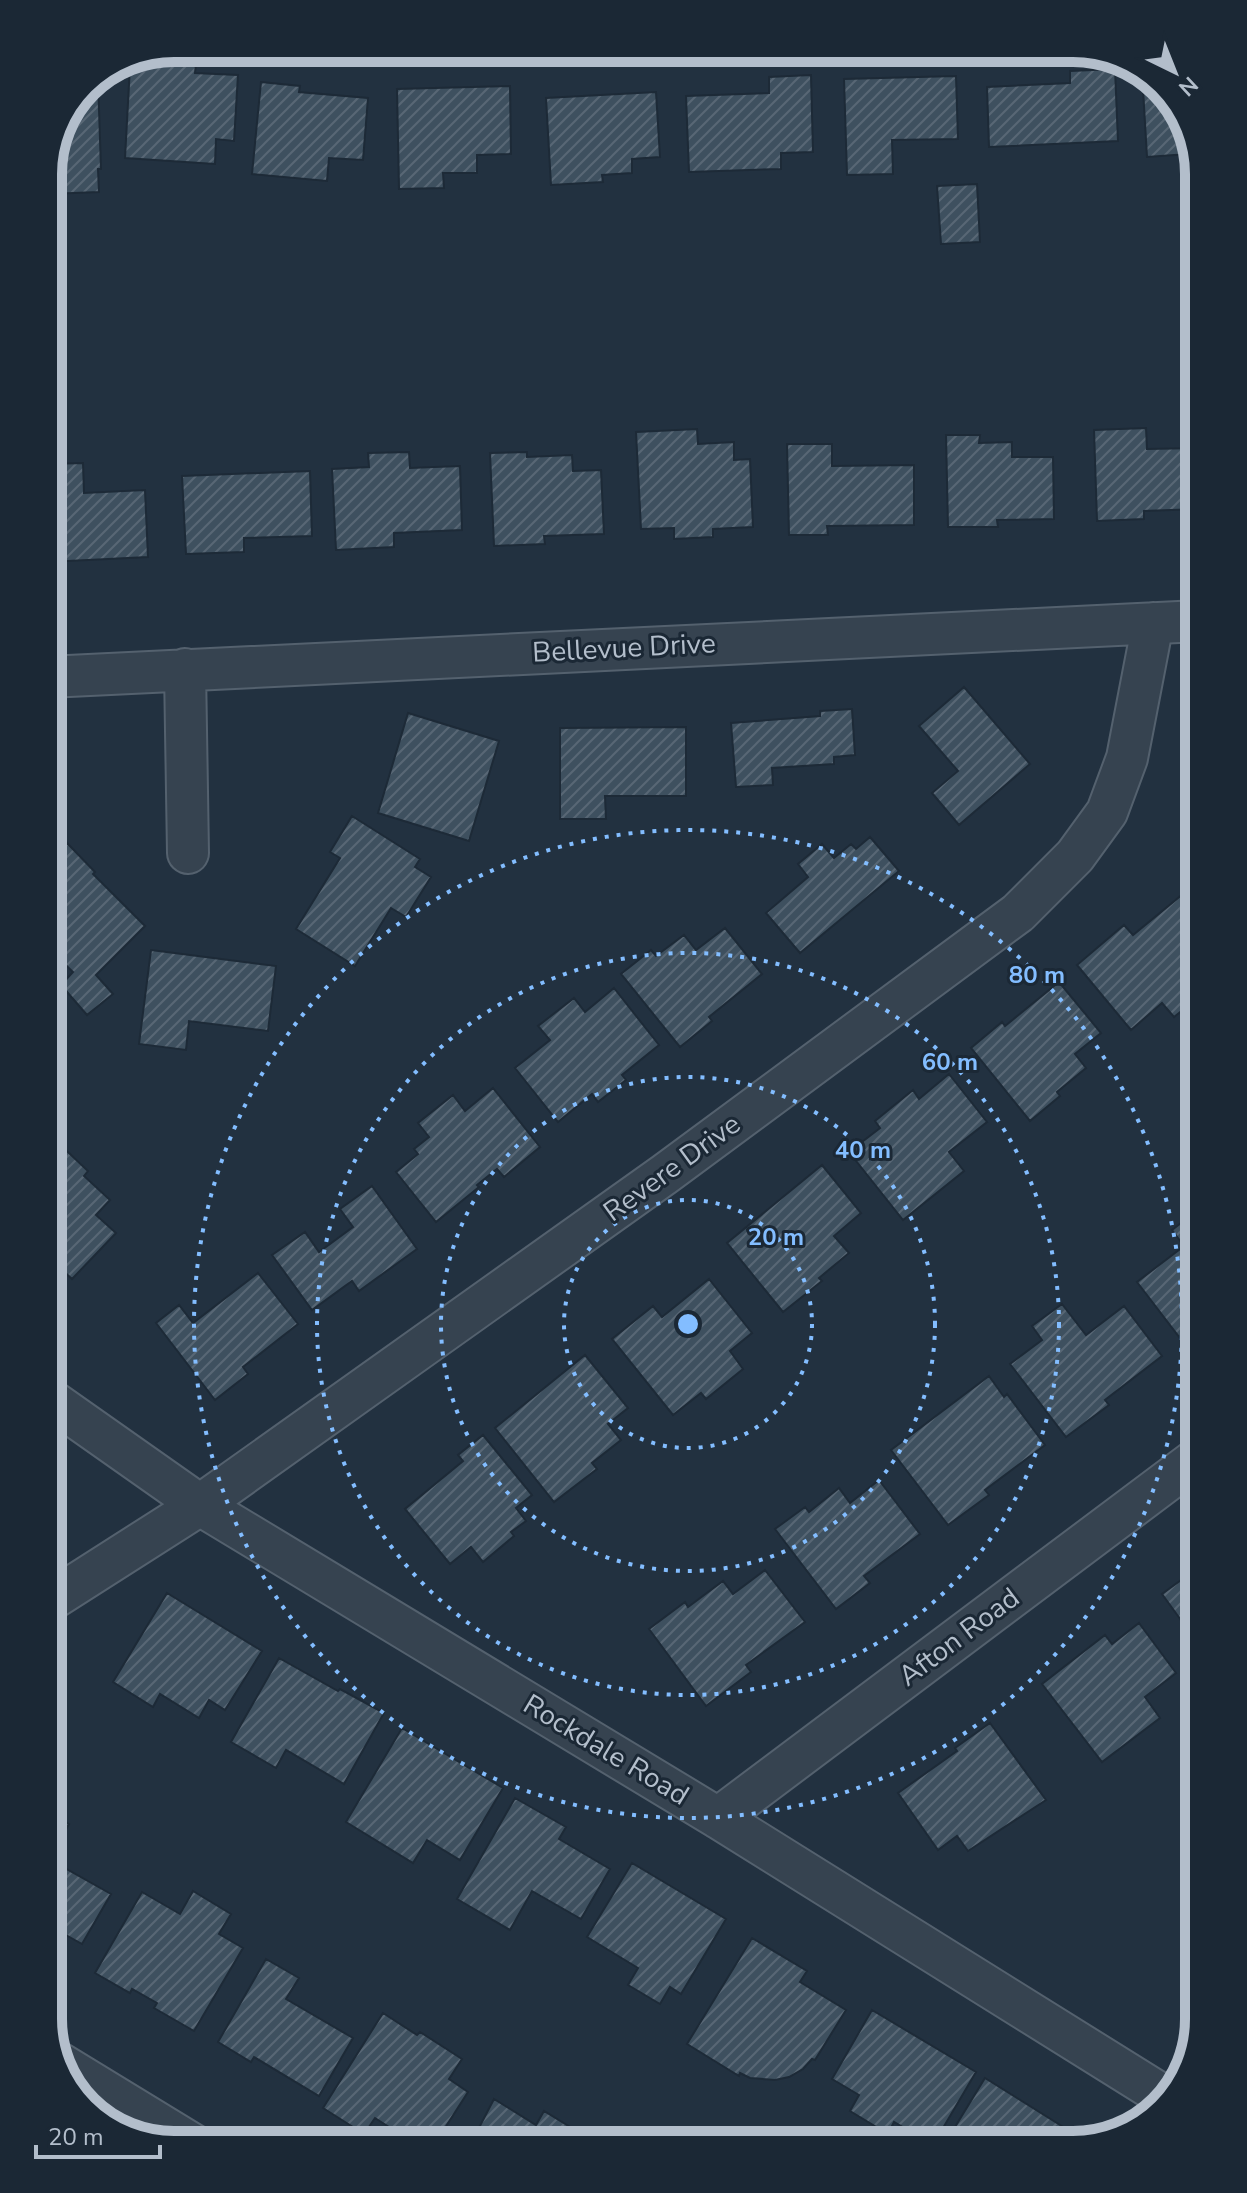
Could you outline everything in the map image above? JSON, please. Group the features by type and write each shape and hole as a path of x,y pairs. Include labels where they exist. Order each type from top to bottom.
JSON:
{"street":[{"name":"Bellevue Drive","path":"62,676 1185,622"},
{"name":"Revere Drive","path":"62,1593 200,1505 665,1174 1018,913 1075,856 1107,812 1127,758 1153,623"},
{"path":"185,669 188,853"},
{"name":"Rockdale Road","path":"62,1408 200,1505 718,1818 1158,2092"},
{"name":"Afton Road","path":"718,1818 1185,1468"},
{"path":"77,2074 169,2131"}],"building":[{"path":"169,62 196,64 195,73 238,75 234,141 216,139 215,164 125,158 130,72"},
{"path":"1070,71 1115,71 1118,141 989,147 987,87 1070,83"},
{"path":"811,75 813,152 781,153 781,169 689,172 686,96 769,93 769,77"},
{"path":"956,76 958,139 892,140 893,174 847,175 844,79"},
{"path":"261,82 300,86 299,92 368,98 363,160 329,158 327,181 252,174"},
{"path":"510,86 511,154 477,155 477,173 443,173 444,188 399,189 397,89"},
{"path":"98,92 101,169 98,169 99,192 62,193 64,152 71,131 81,112"},
{"path":"656,92 660,157 632,159 632,173 602,175 603,182 551,185 546,98"},
{"path":"1144,112 1166,112 1183,154 1147,157"},
{"path":"977,184 980,242 941,244 937,186"},
{"path":"1146,428 1147,449 1185,448 1185,510 1144,511 1144,519 1097,521 1094,430"},
{"path":"697,429 698,444 734,442 734,460 750,459 753,527 713,529 713,537 674,539 674,528 641,529 636,432"},
{"path":"946,435 980,435 979,443 1012,442 1012,457 1053,457 1054,519 997,520 998,527 948,527"},
{"path":"787,444 832,444 832,466 914,465 914,525 827,526 828,535 789,535"},
{"path":"409,452 410,468 460,466 462,530 394,533 394,547 336,550 332,469 369,467 368,453"},
{"path":"527,452 527,457 572,455 573,471 601,470 604,534 544,536 545,544 494,546 490,453"},
{"path":"83,463 84,493 145,490 148,557 62,561 62,464"},
{"path":"310,471 312,536 244,538 244,552 186,554 182,476"},
{"path":"964,687 1030,764 959,825 932,793 958,771 919,726"},
{"path":"852,709 855,755 834,757 834,764 772,768 773,785 736,787 731,723 820,716 820,711"},
{"path":"408,713 499,741 469,841 378,813"},
{"path":"686,727 686,796 605,796 606,819 560,819 560,728"},
{"path":"352,816 420,859 415,867 431,877 406,917 391,908 355,966 296,929 340,858 330,852"},
{"path":"870,837 899,871 800,953 766,913 808,877 798,864 822,844 834,858 851,844 856,849"},
{"path":"67,843 145,926 96,975 113,994 87,1015 62,986 73,972 62,961 62,848"},
{"path":"1183,894 1185,896 1185,1008 1174,1017 1162,1003 1131,1030 1077,965 1124,925 1133,935"},
{"path":"725,928 762,974 709,1017 712,1021 680,1047 621,974 651,950 656,956 684,935 696,950"},
{"path":"151,950 276,966 268,1031 189,1021 186,1050 139,1044"},
{"path":"1059,982 1101,1033 1075,1054 1086,1068 1057,1092 1060,1096 1030,1121 971,1048 1002,1022 1005,1026"},
{"path":"614,988 659,1045 622,1075 626,1080 598,1102 592,1094 558,1122 515,1068 550,1040 538,1026 574,998 585,1012"},
{"path":"949,1074 987,1122 949,1152 964,1171 903,1220 849,1152 880,1128 875,1121 913,1090 919,1099"},
{"path":"493,1088 540,1147 504,1177 497,1169 436,1222 396,1172 418,1154 414,1149 429,1137 418,1123 453,1095 465,1111"},
{"path":"62,1146 88,1171 84,1176 110,1200 96,1215 116,1233 72,1279 62,1270"},
{"path":"822,1165 861,1213 834,1236 849,1253 819,1278 822,1281 783,1312 727,1243"},
{"path":"372,1186 417,1249 359,1291 352,1281 312,1310 272,1255 305,1232 319,1252 353,1227 340,1209"},
{"path":"1185,1220 1183,1342 1137,1282 1184,1246 1172,1230"},
{"path":"258,1273 298,1324 243,1367 248,1374 215,1400 156,1323 179,1305 193,1323"},
{"path":"709,1279 752,1333 730,1351 743,1369 706,1399 701,1393 673,1415 612,1339 653,1306 662,1317"},
{"path":"1062,1304 1086,1335 1124,1306 1162,1356 1105,1400 1109,1405 1066,1437 1010,1364 1042,1340 1032,1326"},
{"path":"585,1355 628,1408 608,1424 621,1440 592,1463 597,1469 554,1502 495,1428"},
{"path":"989,1376 1004,1397 1007,1394 1045,1445 985,1490 989,1495 948,1525 891,1450"},
{"path":"483,1435 532,1495 516,1508 526,1521 511,1532 514,1536 483,1562 471,1547 450,1564 405,1509 463,1461 458,1455"},
{"path":"879,1480 920,1534 864,1576 870,1583 836,1609 775,1529 805,1507 809,1512 839,1488 850,1503"},
{"path":"765,1570 805,1622 746,1665 751,1672 706,1706 649,1629 685,1602 688,1607 723,1581 733,1594"},
{"path":"1185,1577 1185,1626 1162,1594"},
{"path":"167,1593 262,1651 225,1710 209,1700 199,1718 160,1694 153,1707 113,1682"},
{"path":"1139,1623 1176,1673 1145,1697 1160,1718 1102,1762 1042,1684 1105,1635 1112,1644"},
{"path":"279,1658 384,1713 344,1784 286,1750 276,1768 231,1742"},
{"path":"990,1723 1046,1800 968,1851 957,1836 938,1850 898,1793"},
{"path":"402,1728 503,1788 460,1860 427,1840 413,1863 346,1822"},
{"path":"515,1798 566,1827 559,1839 610,1869 581,1919 532,1891 510,1930 457,1899"},
{"path":"62,1820 69,1824 62,1836"},
{"path":"632,1863 726,1919 681,1994 670,1987 660,2004 628,1985 638,1968 587,1937"},
{"path":"62,1866 111,1894 82,1944 62,1933"},
{"path":"193,1891 231,1914 219,1934 243,1948 194,2031 154,2008 157,2003 132,1989 130,1993 95,1973 142,1892 180,1914"},
{"path":"752,1938 807,1971 800,1982 846,2010 815,2060 812,2059 789,2077 775,2080 750,2078 740,2073 739,2076 687,2044"},
{"path":"266,1959 299,1978 286,1999 353,2038 319,2096 254,2057 251,2062 218,2042"},
{"path":"872,2010 976,2072 941,2131 909,2131 894,2122 890,2131 883,2131 850,2111 859,2095 832,2079"},
{"path":"383,2013 462,2059 449,2079 468,2092 443,2131 395,2131 375,2118 366,2131 359,2131 323,2108"},
{"path":"985,2078 1070,2131 953,2131"},
{"path":"494,2099 536,2125 544,2111 575,2130 574,2131 477,2131"}]}
